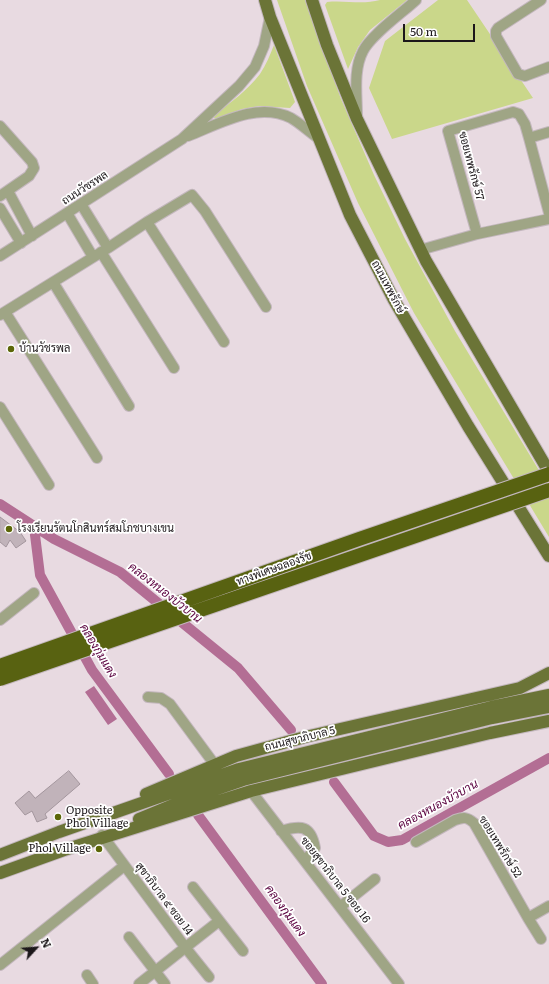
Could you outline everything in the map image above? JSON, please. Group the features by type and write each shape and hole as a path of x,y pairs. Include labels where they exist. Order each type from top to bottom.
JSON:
{"highway":[{"name":"ทางพิเศษฉลองรัช","path":"0,666 366,536 549,473"},
{"name":"ทางพิเศษฉลองรัช","path":"0,680 549,490"}],"main road":[{"name":"ถนนเทพรักษ์","path":"265,0 270,17 350,215 394,300 468,426 548,554"},
{"path":"312,0 327,46 357,119 420,250 549,473"},
{"name":"ถนนสุขาภิบาล 5","path":"0,855 59,832 236,756 305,737 520,688 549,673"},
{"path":"520,688 549,681"},
{"name":"ถนนสุขาภิบาล 5","path":"103,836 184,794 239,769 491,707 549,695"},
{"name":"ถนนสุขาภิบาล 5","path":"59,832 184,794 492,718 549,707"},
{"name":"ถนนสุขาภิบาล 5","path":"0,873 103,836 251,791 548,721"}],"street":[{"path":"357,119 357,74 362,52 370,40 416,0"},
{"path":"542,0 498,28 496,31 496,36 518,74 525,76 549,67"},
{"name":"ถนนวัชรพล","path":"0,256 182,139 239,86 255,67 264,46 270,17"},
{"name":"ถนนวัชรพล","path":"182,139 246,114 275,112 291,118 318,138"},
{"name":"ซอยเทพรักษ์ 57","path":"477,234 448,131 513,112 519,114 525,124 549,213"},
{"path":"0,126 32,162 34,168 29,176 4,194 32,236"},
{"path":"529,138 549,132"},
{"path":"97,458 2,313 190,195 194,195 266,307"},
{"path":"81,204 101,252 174,368"},
{"path":"0,208 21,243"},
{"path":"66,214 101,252"},
{"path":"420,250 477,234 549,219"},
{"path":"147,222 224,342"},
{"path":"53,282 129,406"},
{"path":"0,407 49,485"},
{"path":"0,620 34,593"},
{"path":"148,697 161,698 170,704 215,765"},
{"name":"ซอยสุขาภิบาล 5 ซอย 16","path":"251,791 399,984"},
{"name":"ซอยเทพรักษ์ 52","path":"416,842 455,820 462,817 468,818 474,823 528,918"},
{"path":"281,831 296,826 310,832 314,840 315,848 305,861"},
{"name":"สุขาภิบาล ๕ ซอย 14","path":"103,836 124,866 209,977"},
{"path":"0,965 124,866"},
{"path":"340,907 375,880"},
{"path":"192,887 243,951"},
{"path":"541,939 528,918 549,906"},
{"path":"138,984 219,921"},
{"path":"129,937 165,984"},
{"path":"87,975 93,984"}],"green space":[{"path":"277,0 305,0 341,99 374,175 405,239 455,331 549,487 549,537 414,313 358,203 307,86"},
{"path":"380,0 407,0 370,30 358,47 348,69 325,5 327,2 367,2"},
{"path":"438,0 467,0 533,98 392,139 369,88 385,41"},
{"path":"274,45 295,102 290,108 259,106 242,109 218,118 214,118 215,115 239,96 260,74"}],"shaded area":[{"path":"94,686 117,719 108,725 85,692"}],"building":[{"path":"0,517 20,532 26,541 16,548 10,540 6,547 0,542"},
{"path":"69,771 80,784 45,814 47,818 37,822 32,811 25,815 15,803 29,791 35,798"}],"waterway":[{"name":"คลองหนองบัวบาน","path":"0,504 54,539 120,572 238,668 291,730"},
{"name":"คลองกุ่มแดง","path":"34,527 40,575 92,670 169,774"},
{"name":"คลองหนองบัวบาน","path":"334,782 374,836 388,842 402,840 549,758"},
{"name":"คลองกุ่มแดง","path":"198,815 322,984"}],"place":[{"name":"บ้านวัชรพล","path":"11,349"},
{"name":"โรงเรียนรัตนโกสินทร์สมโภชบางเขน","path":"9,529"},
{"name":"Opposite Phol Village","path":"58,817"},
{"name":"Phol Village","path":"99,849"}]}
